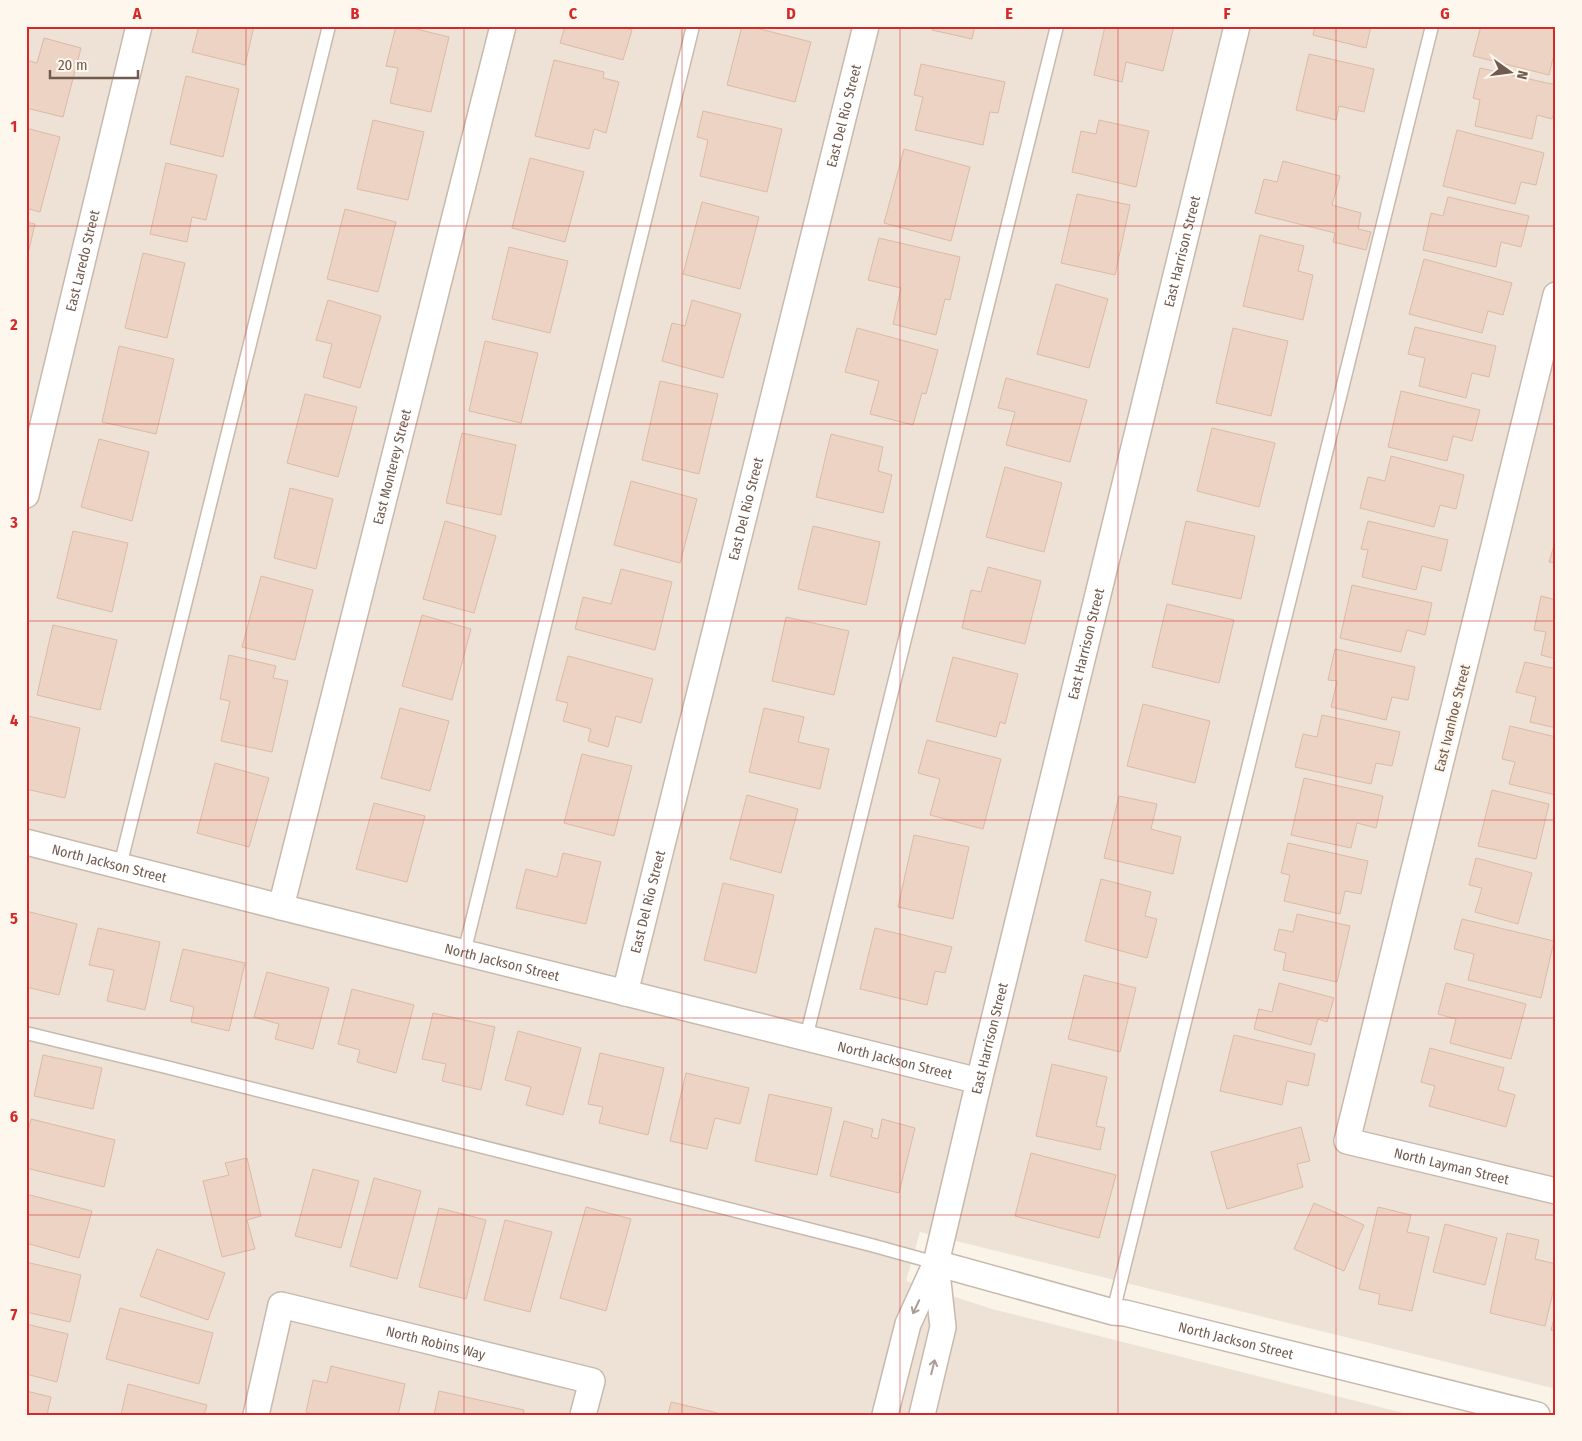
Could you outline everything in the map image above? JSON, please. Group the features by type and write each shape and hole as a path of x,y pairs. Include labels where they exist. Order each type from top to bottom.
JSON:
{"street":[{"name":"East Laredo Street","path":"26,495 139,26"},
{"name":"East Monterey Street","path":"281,907 503,26"},
{"name":"East Del Rio Street","path":"625,993 866,26"},
{"name":"East Harrison Street","path":"885,1415 908,1324 936,1263 1237,26"},
{"name":"East Ivanhoe Street","path":"1347,1141 1556,295"},
{"name":"North Jackson Street","path":"26,842 979,1081"},
{"name":"North Layman Street","path":"1347,1141 1556,1191"},
{"name":"North Jackson Street","path":"936,1263 1113,1312 1125,1313 1537,1415"},
{"name":"East Harrison Street","path":"922,1415 943,1327 936,1263"},
{"name":"North Robins Way","path":"256,1415 281,1305 592,1381 583,1415"}],"lane":[{"path":"120,866 329,26"},
{"path":"464,953 694,26"},
{"path":"806,1038 1057,26"},
{"path":"1113,1312 1432,26"},
{"path":"26,1033 872,1245 936,1263"}],"shaded area":[{"path":"26,26 1556,26 1556,1389 920,1232 906,1281 992,1309 1411,1415 26,1415"}],"building":[{"path":"199,26 254,26 245,65 192,52"},
{"path":"396,26 404,26 449,37 431,112 390,103 398,68 386,66"},
{"path":"565,26 619,26 632,30 623,60 560,43"},
{"path":"742,26 811,42 795,102 727,85"},
{"path":"933,26 975,26 972,39 932,30"},
{"path":"1105,26 1174,26 1163,71 1126,62 1122,82 1094,75"},
{"path":"1315,26 1371,26 1366,48 1313,35"},
{"path":"1481,26 1556,26 1556,54 1554,54 1549,75 1473,56"},
{"path":"44,38 81,48 63,117 26,108 26,60 37,63"},
{"path":"1309,54 1374,69 1364,112 1339,106 1336,120 1296,110"},
{"path":"554,60 604,72 603,78 619,82 606,133 594,129 589,149 535,136"},
{"path":"921,64 1005,82 998,113 990,112 983,145 915,130 923,97 914,95"},
{"path":"1480,68 1556,85 1556,103 1552,119 1537,115 1532,139 1475,126 1480,100 1473,98"},
{"path":"186,76 239,89 223,157 170,144"},
{"path":"703,111 782,129 767,192 700,176 708,140 697,137"},
{"path":"373,120 424,132 408,200 357,189"},
{"path":"1099,120 1149,131 1136,187 1072,172 1081,131 1096,134"},
{"path":"26,128 60,137 40,212 26,208"},
{"path":"1457,130 1544,153 1536,185 1521,182 1515,204 1443,186"},
{"path":"904,149 970,167 951,241 884,223"},
{"path":"530,158 584,172 565,242 512,228"},
{"path":"1283,161 1340,176 1332,205 1361,213 1358,229 1371,232 1366,250 1333,242 1335,233 1255,213 1264,179 1277,182"},
{"path":"166,163 217,175 206,220 192,217 187,242 150,234"},
{"path":"1077,194 1130,205 1115,275 1061,263"},
{"path":"1448,197 1529,216 1521,247 1501,242 1496,267 1423,250 1431,213 1443,216"},
{"path":"702,202 759,217 740,289 683,274"},
{"path":"345,209 396,222 378,292 327,279"},
{"path":"26,222 35,224 26,262"},
{"path":"1260,235 1304,246 1298,271 1313,275 1303,320 1243,306"},
{"path":"879,238 960,257 950,300 945,299 936,335 893,324 901,288 868,280"},
{"path":"509,247 568,261 550,333 492,319"},
{"path":"143,253 185,263 167,338 125,328"},
{"path":"1424,259 1512,283 1503,315 1488,311 1482,333 1409,314"},
{"path":"1056,284 1108,299 1089,368 1037,354"},
{"path":"328,300 381,316 360,388 323,377 332,344 316,340"},
{"path":"692,300 741,314 723,378 662,361 672,323 685,326"},
{"path":"1415,327 1496,346 1489,377 1472,373 1466,398 1419,386 1425,358 1408,354"},
{"path":"857,328 938,350 926,394 922,393 913,425 870,414 879,381 845,372"},
{"path":"1233,328 1288,341 1271,416 1216,403"},
{"path":"485,341 538,353 521,423 469,411"},
{"path":"119,346 174,359 156,434 102,422"},
{"path":"1006,378 1087,400 1070,462 1006,445 1015,412 998,408"},
{"path":"660,381 718,394 699,474 642,460"},
{"path":"1401,391 1480,410 1472,441 1453,436 1447,461 1388,447"},
{"path":"305,394 357,407 338,477 287,463"},
{"path":"1212,428 1275,443 1259,507 1197,491"},
{"path":"462,433 516,445 501,515 446,503"},
{"path":"831,434 883,447 878,471 892,475 883,513 816,497"},
{"path":"99,439 149,452 132,521 81,507"},
{"path":"1391,456 1464,475 1456,509 1440,505 1434,527 1360,508 1368,477 1385,481"},
{"path":"1005,467 1062,483 1044,552 986,537"},
{"path":"631,481 697,499 680,563 614,545"},
{"path":"290,488 333,499 316,569 274,558"},
{"path":"445,521 496,536 474,613 423,599"},
{"path":"1186,521 1255,536 1241,599 1172,584"},
{"path":"1368,521 1448,540 1441,571 1422,566 1416,590 1362,577 1368,550 1361,549"},
{"path":"813,526 880,542 866,605 798,589"},
{"path":"73,531 128,543 112,612 57,598"},
{"path":"1556,539 1556,563 1549,562"},
{"path":"988,567 1041,581 1025,644 962,628 971,590 981,592"},
{"path":"621,569 672,582 655,650 575,629 583,597 611,604"},
{"path":"261,576 313,590 295,660 242,647"},
{"path":"1352,585 1432,603 1425,635 1407,630 1401,652 1340,638"},
{"path":"1541,596 1556,600 1556,659 1541,655 1546,632 1534,630"},
{"path":"1167,604 1234,620 1219,683 1152,667"},
{"path":"422,615 471,629 452,700 402,686"},
{"path":"786,617 849,631 834,695 772,681"},
{"path":"53,625 117,640 100,710 37,695"},
{"path":"1335,649 1415,667 1408,700 1392,697 1386,720 1331,707 1337,681 1328,680"},
{"path":"229,655 276,666 273,678 288,681 272,752 221,741 230,701 220,699"},
{"path":"568,656 653,679 641,723 616,716 608,747 588,741 591,729 563,721 568,703 556,700"},
{"path":"953,657 1018,674 1005,724 1000,722 996,737 936,721"},
{"path":"1525,662 1556,669 1556,728 1530,722 1536,697 1516,692"},
{"path":"1143,704 1210,721 1195,783 1127,766"},
{"path":"400,708 449,721 430,791 381,778"},
{"path":"764,708 804,717 798,742 829,749 820,789 749,772"},
{"path":"1322,715 1400,732 1392,766 1376,763 1371,784 1295,767 1303,734 1317,737"},
{"path":"28,716 80,728 65,798 26,789 26,723"},
{"path":"1510,726 1556,737 1556,795 1509,784 1515,762 1502,759"},
{"path":"927,740 1001,759 983,829 930,815 940,779 918,773"},
{"path":"582,754 632,766 614,836 564,823"},
{"path":"215,763 269,778 249,847 197,833"},
{"path":"1304,778 1383,796 1376,828 1357,823 1351,848 1291,835"},
{"path":"1492,790 1549,804 1536,859 1478,846"},
{"path":"747,795 798,809 781,873 730,859"},
{"path":"1119,796 1157,804 1151,829 1181,837 1173,874 1104,858"},
{"path":"374,803 425,816 407,882 356,869"},
{"path":"914,835 969,847 953,919 898,907"},
{"path":"1288,843 1368,861 1361,894 1345,891 1340,914 1284,901 1290,875 1281,873"},
{"path":"563,853 601,862 586,924 516,908 526,869 557,877"},
{"path":"1476,858 1532,873 1518,924 1475,912 1482,888 1469,885"},
{"path":"1101,879 1151,892 1145,916 1157,919 1147,958 1085,941"},
{"path":"723,883 774,895 756,973 704,960"},
{"path":"26,911 77,924 59,995 26,987"},
{"path":"1297,914 1350,926 1337,982 1283,970 1286,953 1274,950 1279,929 1293,932"},
{"path":"1462,919 1554,941 1541,998 1468,980 1474,954 1454,949"},
{"path":"98,928 160,942 145,1010 107,1001 114,970 89,965"},
{"path":"875,928 952,947 945,973 935,971 927,1005 860,989"},
{"path":"183,949 245,963 229,1031 191,1022 194,1007 170,1001"},
{"path":"267,972 329,988 313,1049 275,1039 279,1024 254,1017"},
{"path":"1084,975 1136,988 1120,1052 1068,1039"},
{"path":"1279,983 1334,998 1327,1022 1318,1019 1311,1045 1254,1029 1259,1009 1272,1012"},
{"path":"1446,983 1526,1004 1511,1059 1450,1043 1456,1019 1438,1014"},
{"path":"352,989 414,1005 396,1073 357,1062 360,1050 338,1044"},
{"path":"433,1013 495,1027 481,1090 442,1081 446,1064 422,1059"},
{"path":"518,1031 581,1048 563,1115 526,1105 531,1087 505,1080"},
{"path":"1234,1035 1315,1054 1308,1086 1287,1081 1282,1105 1220,1091"},
{"path":"1430,1048 1504,1068 1498,1090 1515,1095 1506,1127 1429,1106 1435,1086 1421,1082"},
{"path":"600,1053 664,1068 648,1135 599,1123 603,1107 588,1104"},
{"path":"43,1055 102,1068 93,1109 34,1096"},
{"path":"1052,1064 1107,1077 1096,1126 1105,1128 1100,1150 1036,1136"},
{"path":"686,1073 749,1088 740,1124 715,1118 707,1149 670,1141"},
{"path":"769,1094 832,1108 817,1175 755,1161"},
{"path":"31,1119 115,1140 104,1187 26,1168 26,1140"},
{"path":"882,1119 915,1128 899,1193 830,1176 844,1121 873,1129 871,1137 878,1139"},
{"path":"1301,1127 1310,1161 1297,1164 1303,1187 1227,1209 1211,1152"},
{"path":"1031,1153 1116,1175 1099,1238 1015,1216"},
{"path":"247,1158 261,1216 247,1220 255,1249 222,1257 203,1181 229,1175 225,1163"},
{"path":"313,1169 359,1181 341,1248 295,1236"},
{"path":"374,1178 421,1191 397,1279 350,1266"},
{"path":"26,1194 92,1211 79,1258 26,1243"},
{"path":"1314,1203 1364,1225 1344,1271 1294,1249"},
{"path":"586,1207 631,1219 606,1311 560,1298"},
{"path":"1378,1207 1411,1215 1407,1232 1429,1237 1412,1311 1378,1304 1380,1294 1359,1289"},
{"path":"439,1208 486,1220 466,1299 419,1287"},
{"path":"505,1220 552,1232 530,1312 484,1300"},
{"path":"1445,1224 1497,1238 1485,1285 1433,1272"},
{"path":"1507,1233 1539,1240 1535,1259 1556,1264 1556,1279 1545,1326 1490,1313"},
{"path":"157,1249 225,1273 208,1320 140,1296"},
{"path":"26,1262 81,1275 70,1322 26,1312"},
{"path":"120,1308 213,1333 199,1384 106,1359"},
{"path":"1556,1312 1556,1332 1551,1330"},
{"path":"26,1324 68,1334 57,1382 26,1374"},
{"path":"331,1366 405,1384 398,1415 317,1415 306,1412 313,1380 327,1383"},
{"path":"128,1384 207,1405 204,1415 121,1415"},
{"path":"26,1391 51,1397 47,1415 26,1415"},
{"path":"439,1391 524,1410 523,1415 434,1415"},
{"path":"671,1402 726,1415 668,1415"}]}
